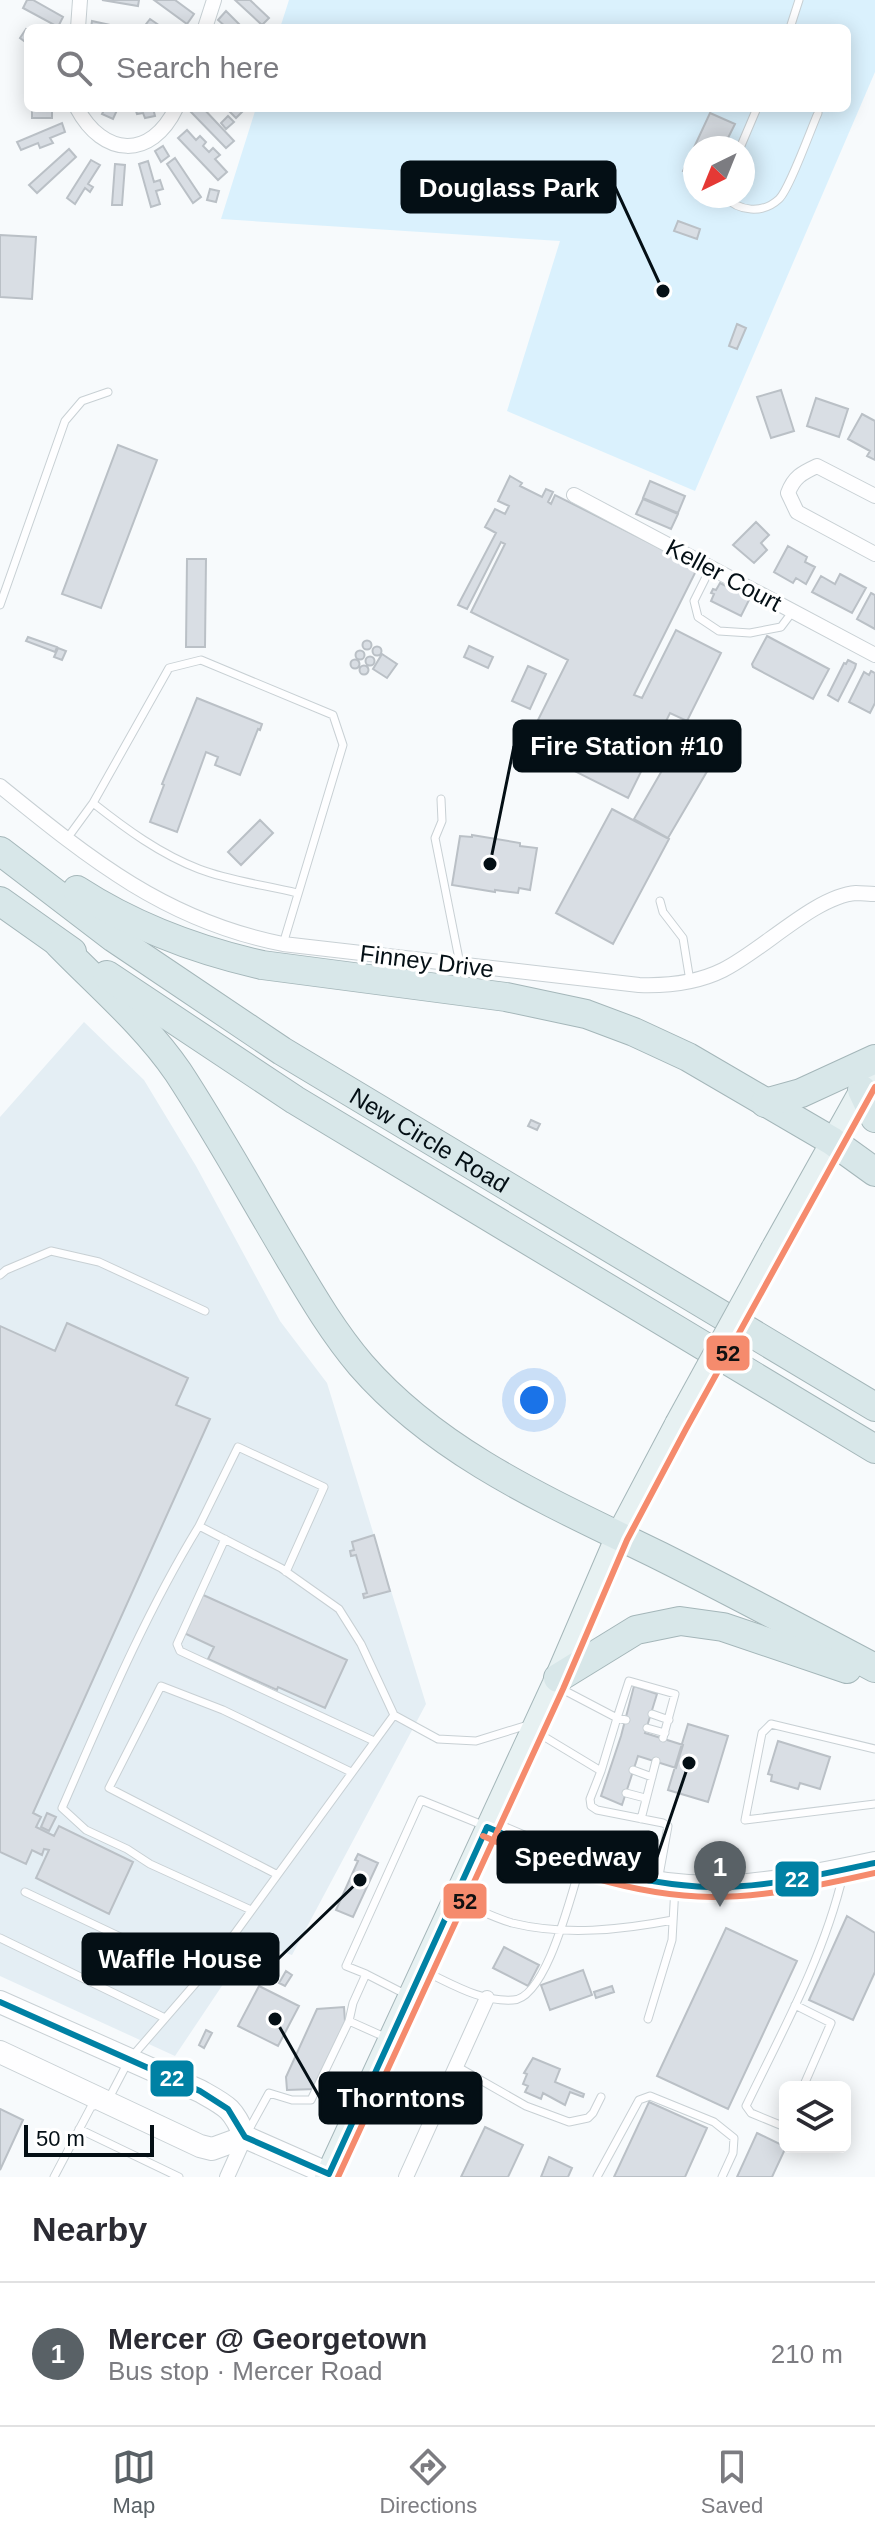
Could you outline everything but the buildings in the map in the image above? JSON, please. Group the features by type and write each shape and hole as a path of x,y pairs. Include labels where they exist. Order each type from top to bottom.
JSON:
{"highway":[{"path":"0,842 106,909 189,945 262,965 546,1004 586,1014 634,1032 688,1057 832,1141 875,1172"},
{"name":"New Circle Road","path":"0,851 114,938 282,1051 875,1407"},
{"path":"0,901 59,944 152,1039 221,1141 318,1306 363,1367 412,1414 462,1452 536,1496 875,1668"},
{"name":"New Circle Road","path":"59,944 295,1100 875,1449"},
{"path":"765,1103 801,1093 875,1059"},
{"path":"868,1078 875,1118"},
{"path":"556,1682 636,1630 680,1621 723,1627 875,1679"}],"main road":[{"path":"331,2176 421,1970 556,1682 618,1536 868,1078"}],"street":[{"path":"78,24 80,0"},
{"path":"206,24 214,0"},
{"path":"79,112 98,136 114,145 131,147 147,142 174,112"},
{"path":"875,496 817,466 792,481 788,493 797,512 875,554"},
{"name":"Keller Court","path":"574,495 875,655"},
{"name":"Finney Drive","path":"0,786 66,840 141,891 184,913 254,938 283,944 666,986 721,971 821,905 841,896 875,894"},
{"path":"487,1827 543,1853 666,1884 746,1885 875,1863"},
{"path":"406,2177 487,1998"},
{"path":"0,2002 221,2102 236,2113 245,2137 227,2177"},
{"path":"0,2052 212,2149 245,2137 331,2176"}],"lane":[{"path":"791,24 799,0"},
{"path":"745,136 755,112"},
{"path":"742,208 764,208 781,197 818,112"},
{"path":"0,605 65,421 82,401 108,392"},
{"path":"711,567 694,601 698,617 719,631 750,633 781,627 793,611"},
{"path":"66,840 93,803 169,668 201,660 333,715 343,745 283,944"},
{"path":"441,799 442,821 435,838 460,964"},
{"path":"93,803 153,846 201,870 297,893"},
{"path":"660,901 663,912 683,938 690,981"},
{"path":"0,1275 51,1251 99,1262 205,1311"},
{"path":"251,1910 150,1864 127,1849 86,1830 62,1808 123,1669 238,1447 324,1487 286,1572"},
{"path":"199,1526 286,1572 339,1609 361,1644 394,1715 438,1739 476,1741 535,1726 601,1771"},
{"path":"225,1539 184,1625 177,1644 180,1651 374,1741"},
{"path":"647,1728 664,1736 675,1694 629,1681 626,1705 617,1718 617,1735 608,1762 601,1771 601,1784 590,1799 591,1806 597,1810 668,1826 666,1884 673,1920 672,1940 648,2019"},
{"path":"556,1682 617,1718 626,1720"},
{"path":"276,1874 109,1788 161,1686 223,1710 351,1772"},
{"path":"652,1714 669,1720"},
{"path":"54,2177 91,2107 107,2102 129,2060 251,1910 394,1715"},
{"path":"875,1749 771,1724 762,1733 745,1820 875,1804"},
{"path":"641,1819 656,1761"},
{"path":"633,1770 652,1777"},
{"path":"626,1793 645,1798"},
{"path":"410,1996 346,1966 421,1800 487,1827"},
{"path":"421,1970 480,1997 516,2001 532,1990 546,1966 581,1865"},
{"path":"779,2125 751,2113 746,2106 795,2005 835,1908 844,1869"},
{"path":"25,1892 201,1975"},
{"path":"454,1900 512,1923 560,1930 629,1928 673,1920"},
{"path":"0,1938 165,2018"},
{"path":"245,2137 269,2093 292,2100 311,2100 349,2021 366,1974"},
{"path":"795,2005 831,2023 806,2081"},
{"path":"349,2021 390,2039"},
{"path":"456,2066 526,2106 569,2122 588,2118 601,2097"},
{"path":"597,2177 639,2100 650,2096 714,2122 734,2138 733,2153 722,2177"},
{"path":"79,2129 179,2177"}],"shaded area":[{"path":"289,0 875,0 875,72 695,491 507,411 560,241 221,219 255,112 851,112 851,24 281,24"},
{"path":"84,1022 144,1080 196,1166 280,1321 327,1383 426,1704 292,1955 252,1941 175,2056 0,1976 0,1117"}],"transit line":[{"name":"52","path":"338,2177 563,1689 627,1540 875,1087"},
{"name":"22","path":"487,1827 596,1868 682,1885 752,1885 794,1880 875,1863"},
{"name":"22","path":"329,2174 487,1827"},
{"name":"52","path":"483,1836 594,1878 652,1892 682,1895 712,1897 774,1893 875,1873"},
{"name":"22","path":"0,2002 200,2091 228,2109 245,2137 329,2174"}],"place":[{"name":"Douglass Park","path":"663,291"},
{"name":"Fire Station #10","path":"490,864"},
{"name":"Speedway","path":"689,1763"},
{"name":"Waffle House","path":"360,1880"},
{"name":"Mercer @ Georgetown","path":"720,1907"},
{"name":"Thorntons","path":"275,2019"}]}
